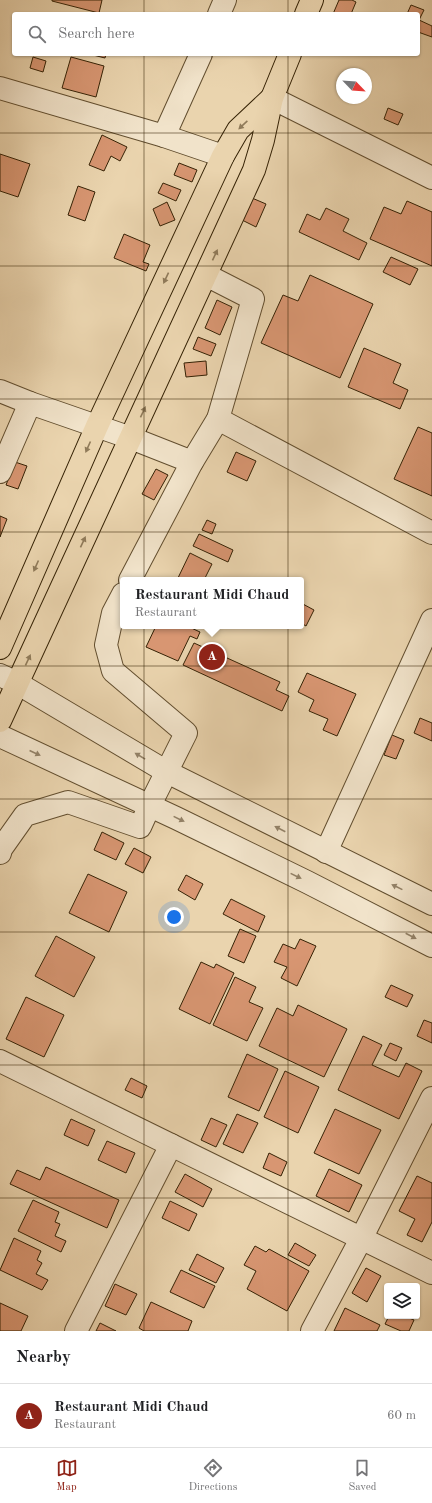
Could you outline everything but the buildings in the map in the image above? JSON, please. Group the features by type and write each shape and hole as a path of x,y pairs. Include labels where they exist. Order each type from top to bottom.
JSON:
{"highway":[{"path":"307,12 312,0"},
{"path":"0,721 9,679 131,438 254,170 264,140 272,98 289,56"},
{"path":"0,648 96,426 223,156 238,130 272,98"}],"street":[{"path":"220,12 226,0"},
{"path":"164,136 200,56"},
{"path":"0,88 164,136 223,156"},
{"path":"272,98 432,178"},
{"path":"132,577 192,462 218,419 253,299 206,275"},
{"path":"0,391 131,438 192,462"},
{"path":"0,472 30,403"},
{"path":"218,419 432,533"},
{"path":"0,853 1,849 25,815 68,802 140,827 186,733 112,671 106,645 113,613 120,600"},
{"path":"326,852 432,620"},
{"path":"9,679 167,772 432,904"},
{"path":"0,736 150,805 308,882 432,946"},
{"path":"0,1061 361,1240 432,1273"},
{"path":"312,1331 361,1240 432,1098"},
{"path":"76,1331 171,1145"}],"place":[{"name":"Restaurant Midi Chaud","path":"212,657"}]}
